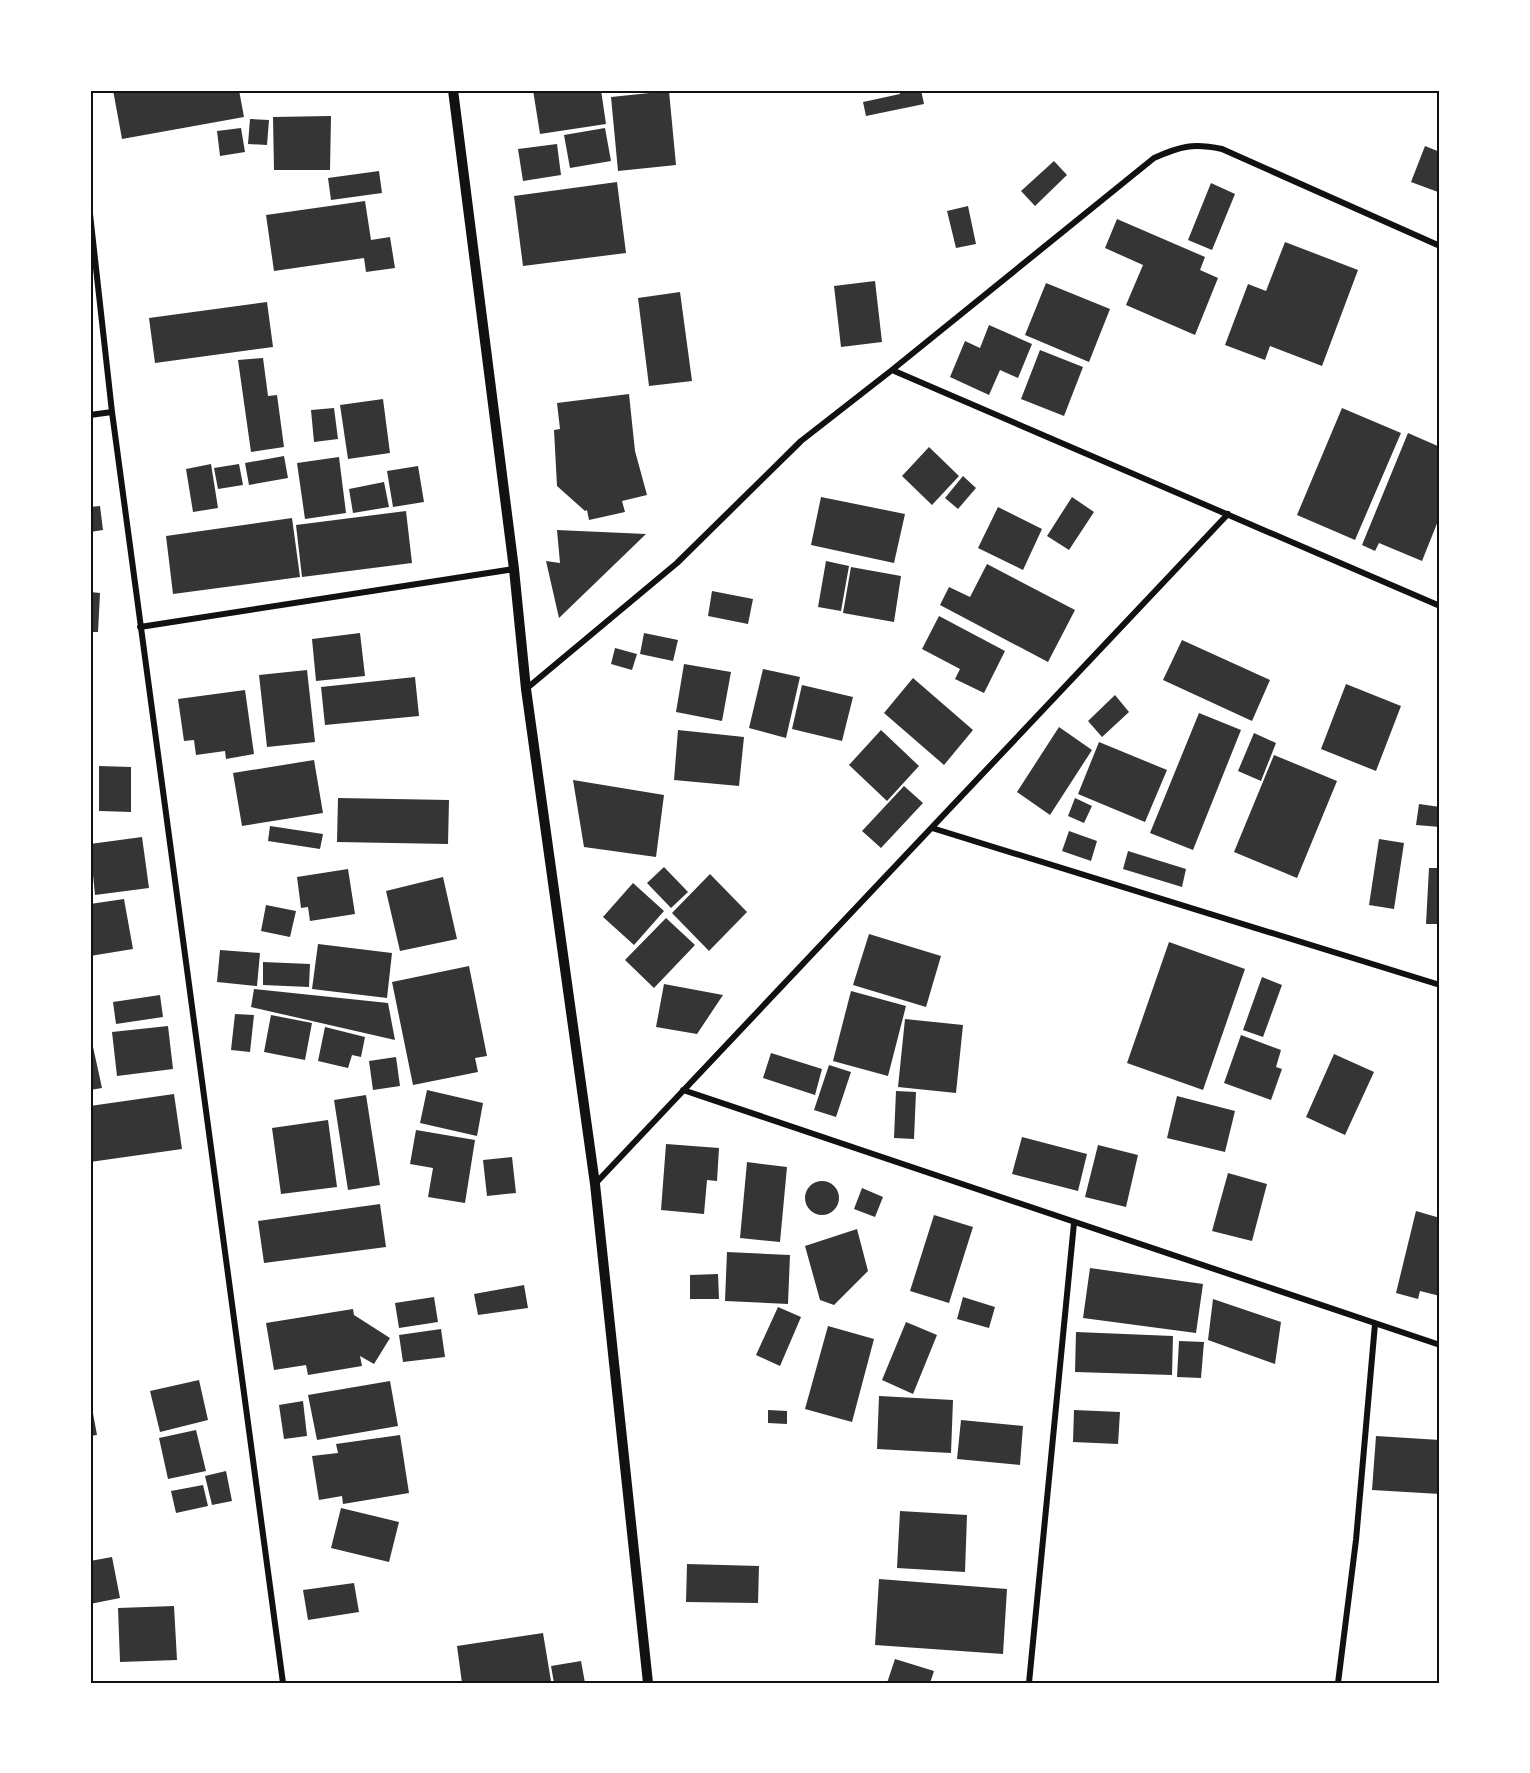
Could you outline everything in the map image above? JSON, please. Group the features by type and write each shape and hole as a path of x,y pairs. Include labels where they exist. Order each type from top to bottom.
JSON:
{"street":[{"path":"453,90 514,569 526,689 595,1184 648,1683"},
{"path":"526,689 677,563 801,441 1154,158 1177,148 1201,145 1222,149 1440,246"},
{"path":"90,214 112,412 140,627 283,1683"},
{"path":"892,370 1440,606"},
{"path":"90,415 112,412"},
{"path":"595,1184 1228,514"},
{"path":"140,627 514,569"},
{"path":"932,828 1440,985"},
{"path":"683,1090 1440,1345"},
{"path":"1029,1683 1074,1223"},
{"path":"1338,1683 1356,1540 1375,1324"}],"building":[{"path":"113,90 239,90 244,117 122,139"},
{"path":"533,90 601,90 606,124 540,134"},
{"path":"899,90 921,90 924,104 866,116 863,102 900,94"},
{"path":"669,91 676,165 618,171 611,97"},
{"path":"331,116 330,170 274,170 273,117"},
{"path":"250,119 269,120 267,145 248,144"},
{"path":"241,128 245,152 220,156 217,131"},
{"path":"605,128 611,161 570,168 564,135"},
{"path":"557,144 561,175 523,181 518,149"},
{"path":"1425,146 1440,152 1438,192 1411,182"},
{"path":"1054,161 1067,175 1035,206 1021,191"},
{"path":"379,171 382,193 331,200 328,178"},
{"path":"617,182 626,253 523,266 514,196"},
{"path":"1211,183 1235,194 1212,250 1188,240"},
{"path":"365,201 371,240 390,237 395,268 366,272 364,258 274,271 266,215"},
{"path":"968,206 976,244 956,248 947,211"},
{"path":"1117,219 1205,257 1200,270 1218,278 1195,335 1126,305 1143,265 1105,248"},
{"path":"1285,242 1358,270 1322,366 1270,346 1265,360 1225,345 1248,284 1266,291"},
{"path":"875,281 882,342 841,347 834,286"},
{"path":"1046,283 1110,309 1089,362 1025,335"},
{"path":"680,292 692,381 649,386 638,298"},
{"path":"267,302 273,347 155,363 149,318"},
{"path":"989,325 1032,344 1018,378 1000,370 989,395 950,377 965,341 980,348"},
{"path":"1040,350 1083,367 1064,416 1021,399"},
{"path":"263,358 268,396 277,395 284,447 251,452 238,360"},
{"path":"629,394 635,451 647,495 622,501 625,512 589,520 587,510 585,511 557,486 554,430 560,429 557,403"},
{"path":"383,399 390,453 348,459 340,405"},
{"path":"334,408 338,439 314,442 311,410"},
{"path":"1342,408 1401,433 1355,540 1297,515"},
{"path":"1408,433 1440,447 1440,516 1422,561 1379,543 1375,551 1362,545"},
{"path":"929,447 959,476 932,505 902,476"},
{"path":"284,456 288,478 249,485 245,463"},
{"path":"339,457 346,513 305,519 297,463"},
{"path":"211,464 218,508 193,512 186,469"},
{"path":"239,464 243,485 218,489 214,468"},
{"path":"418,466 424,502 393,507 387,471"},
{"path":"963,476 976,488 958,509 945,498"},
{"path":"384,482 389,507 353,513 349,489"},
{"path":"821,497 905,514 894,563 811,545"},
{"path":"1072,497 1094,512 1069,550 1047,536"},
{"path":"100,506 103,530 90,532 90,507"},
{"path":"998,507 1042,529 1023,570 978,548"},
{"path":"406,511 412,563 302,577 296,525"},
{"path":"292,518 300,577 173,594 166,536"},
{"path":"557,530 646,534 559,618 546,561 560,563"},
{"path":"826,561 849,566 841,611 818,607"},
{"path":"987,564 1075,610 1048,662 940,605 949,587 970,597"},
{"path":"851,567 901,576 894,622 843,613"},
{"path":"712,591 753,599 748,624 708,616"},
{"path":"90,592 100,593 98,632 90,632"},
{"path":"939,616 1005,651 984,693 955,679 960,669 922,649"},
{"path":"360,633 365,676 316,681 312,639"},
{"path":"644,633 678,640 673,661 640,654"},
{"path":"1182,640 1270,680 1252,721 1163,680"},
{"path":"615,648 637,654 632,670 611,664"},
{"path":"684,664 731,672 722,721 676,712"},
{"path":"763,669 800,677 786,738 749,728"},
{"path":"307,670 315,742 267,747 259,675"},
{"path":"415,677 419,716 325,725 321,687"},
{"path":"913,678 973,730 944,765 884,713"},
{"path":"1346,684 1401,706 1376,771 1321,749"},
{"path":"802,685 853,697 842,741 792,729"},
{"path":"245,690 254,754 226,759 225,751 196,755 194,740 184,741 178,699"},
{"path":"1115,695 1129,712 1102,737 1088,721"},
{"path":"1199,713 1241,730 1193,850 1150,833"},
{"path":"1059,727 1092,750 1050,815 1017,792"},
{"path":"678,730 744,737 739,786 674,780"},
{"path":"881,730 919,766 887,801 849,765"},
{"path":"1254,733 1276,743 1261,781 1238,771"},
{"path":"1099,742 1167,770 1145,822 1078,794"},
{"path":"1274,755 1337,781 1297,878 1234,852"},
{"path":"314,760 323,813 242,826 233,773"},
{"path":"99,766 131,767 131,812 99,811"},
{"path":"573,780 664,795 656,857 584,847"},
{"path":"904,786 923,803 881,848 862,831"},
{"path":"338,798 449,800 448,844 337,842"},
{"path":"1075,798 1092,806 1084,823 1068,816"},
{"path":"1419,804 1440,807 1440,827 1416,825"},
{"path":"270,826 323,834 320,849 268,841"},
{"path":"1069,831 1097,841 1091,861 1062,851"},
{"path":"142,837 149,888 95,895 90,844"},
{"path":"1379,839 1404,843 1394,909 1369,905"},
{"path":"1128,851 1186,869 1182,887 1123,869"},
{"path":"664,867 688,892 671,908 647,883"},
{"path":"1429,868 1440,868 1440,924 1426,924"},
{"path":"348,869 355,914 310,921 308,907 301,908 297,877"},
{"path":"710,874 747,912 709,951 672,913"},
{"path":"443,877 457,939 400,951 386,891"},
{"path":"633,883 664,911 634,945 603,917"},
{"path":"124,899 133,949 90,956 90,904"},
{"path":"266,905 296,911 290,937 261,931"},
{"path":"666,918 695,945 654,988 625,960"},
{"path":"869,934 941,956 926,1007 853,985"},
{"path":"1169,942 1245,969 1203,1090 1127,1063"},
{"path":"318,944 392,953 387,998 312,989"},
{"path":"220,950 260,953 257,986 217,982"},
{"path":"263,962 310,964 309,987 263,985"},
{"path":"469,966 487,1056 475,1058 478,1072 413,1085 392,982"},
{"path":"1262,977 1282,985 1263,1037 1243,1030"},
{"path":"664,984 723,995 697,1034 656,1027"},
{"path":"254,989 388,1003 395,1040 251,1007"},
{"path":"851,991 906,1006 888,1076 833,1061"},
{"path":"160,995 163,1017 116,1024 113,1002"},
{"path":"235,1014 254,1015 250,1052 231,1050"},
{"path":"271,1015 312,1023 305,1060 264,1052"},
{"path":"905,1019 963,1025 956,1093 898,1087"},
{"path":"168,1026 173,1069 117,1076 112,1032"},
{"path":"325,1027 365,1037 361,1057 352,1055 348,1068 318,1061"},
{"path":"90,1033 102,1088 90,1090"},
{"path":"1241,1035 1281,1050 1276,1067 1282,1069 1271,1100 1224,1083"},
{"path":"771,1053 822,1069 815,1095 763,1078"},
{"path":"1334,1054 1374,1072 1345,1135 1306,1117"},
{"path":"396,1057 400,1086 373,1090 369,1061"},
{"path":"829,1065 851,1072 836,1117 814,1110"},
{"path":"427,1090 483,1103 477,1136 420,1123"},
{"path":"896,1091 916,1092 914,1139 894,1138"},
{"path":"174,1094 182,1149 90,1162 90,1106"},
{"path":"366,1095 380,1185 348,1190 334,1100"},
{"path":"1177,1096 1235,1111 1225,1152 1167,1138"},
{"path":"328,1120 337,1187 281,1194 272,1128"},
{"path":"416,1130 475,1140 465,1203 428,1197 433,1168 410,1164"},
{"path":"1022,1137 1087,1154 1078,1191 1012,1174"},
{"path":"666,1144 719,1148 717,1181 707,1180 704,1214 661,1210"},
{"path":"1098,1145 1138,1155 1126,1207 1085,1197"},
{"path":"512,1157 516,1193 487,1196 483,1160"},
{"path":"747,1162 787,1167 780,1242 740,1238"},
{"path":"1228,1173 1267,1184 1252,1241 1212,1231"},
{"path":"822,1181 834,1186 839,1198 834,1210 822,1215 810,1210 805,1198 810,1186"},
{"path":"862,1188 883,1197 875,1217 854,1209"},
{"path":"380,1204 386,1247 264,1263 258,1221"},
{"path":"1416,1211 1440,1218 1440,1296 1420,1291 1418,1299 1396,1293"},
{"path":"934,1215 973,1227 949,1303 910,1291"},
{"path":"857,1229 868,1271 834,1305 820,1300 805,1246"},
{"path":"727,1252 790,1255 788,1304 725,1301"},
{"path":"1090,1268 1203,1284 1196,1333 1083,1318"},
{"path":"718,1274 719,1299 690,1299 690,1275"},
{"path":"524,1285 528,1308 478,1315 474,1294"},
{"path":"434,1297 438,1322 399,1328 395,1303"},
{"path":"963,1297 995,1307 989,1328 957,1319"},
{"path":"1213,1299 1281,1322 1275,1364 1208,1340"},
{"path":"778,1307 801,1317 780,1366 756,1355"},
{"path":"353,1309 354,1315 390,1338 374,1364 360,1356 362,1366 308,1375 306,1365 274,1370 266,1323"},
{"path":"906,1322 937,1335 913,1394 882,1380"},
{"path":"828,1326 874,1339 852,1422 805,1409"},
{"path":"441,1329 445,1357 403,1362 399,1335"},
{"path":"1076,1332 1173,1336 1172,1375 1075,1372"},
{"path":"1179,1341 1204,1342 1201,1378 1177,1377"},
{"path":"199,1380 208,1420 160,1432 150,1391"},
{"path":"390,1381 398,1426 317,1440 308,1395"},
{"path":"879,1396 953,1400 951,1453 877,1449"},
{"path":"90,1397 97,1435 90,1436"},
{"path":"303,1401 307,1436 284,1439 279,1405"},
{"path":"768,1410 787,1411 787,1424 768,1423"},
{"path":"1074,1410 1120,1412 1118,1444 1073,1442"},
{"path":"961,1420 1023,1426 1020,1465 957,1459"},
{"path":"196,1430 206,1471 168,1479 159,1438"},
{"path":"400,1435 409,1493 343,1504 342,1496 319,1500 312,1456 338,1453 336,1444"},
{"path":"1376,1436 1440,1440 1440,1494 1372,1490"},
{"path":"226,1471 232,1501 212,1505 205,1476"},
{"path":"203,1485 208,1506 176,1513 171,1491"},
{"path":"341,1508 399,1522 389,1562 331,1548"},
{"path":"900,1511 967,1515 965,1572 897,1568"},
{"path":"112,1557 120,1598 90,1604 90,1561"},
{"path":"687,1564 759,1566 758,1603 686,1602"},
{"path":"879,1579 1007,1589 1003,1654 875,1645"},
{"path":"354,1583 359,1612 308,1620 303,1590"},
{"path":"174,1606 177,1660 120,1662 118,1608"},
{"path":"543,1633 551,1681 462,1683 457,1646"},
{"path":"895,1659 934,1671 930,1683 887,1683"},
{"path":"581,1661 585,1683 554,1683 551,1666"}]}
